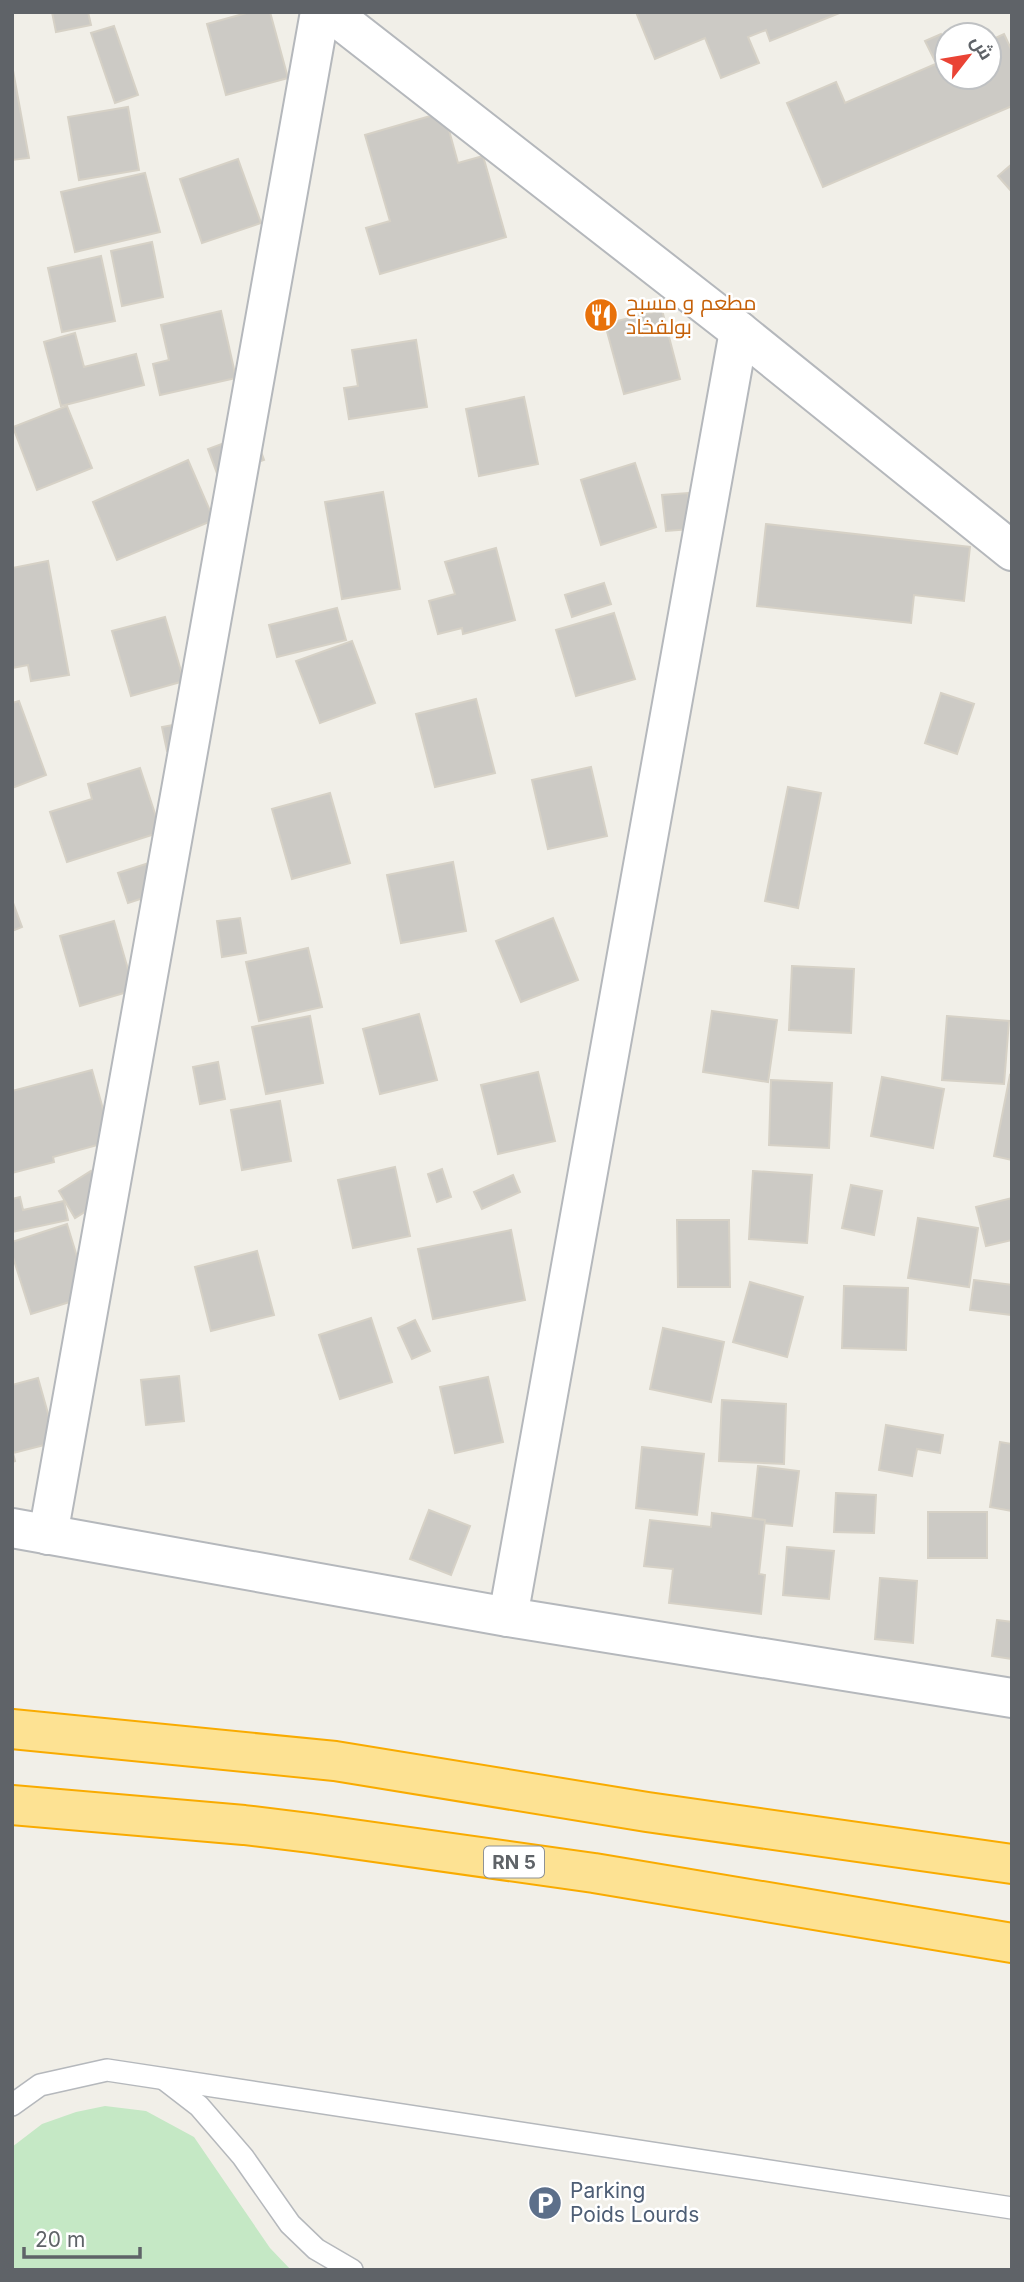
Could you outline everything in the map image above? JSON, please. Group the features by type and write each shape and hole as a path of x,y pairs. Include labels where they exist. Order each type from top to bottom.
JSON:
{"highway":[{"path":"12,1729 335,1761 647,1812 1012,1864"},
{"name":"RN 5","path":"12,1805 310,1833 594,1873 1012,1943"}],"street":[{"path":"320,12 30,1532 508,1617 1012,1698"},
{"path":"330,12 739,331 1012,551"},
{"path":"508,1617 739,331"}],"lane":[{"path":"12,2105 40,2085 107,2070 1012,2207"},
{"path":"163,2078 208,2116 243,2157 290,2224 316,2249 352,2270"}],"green space":[{"path":"105,2106 146,2111 194,2137 270,2248 291,2270 12,2270 12,2147 42,2124 76,2112"}],"building":[{"path":"52,12 88,12 91,25 56,32"},
{"path":"250,12 270,12 288,78 226,95 207,24"},
{"path":"636,12 842,12 770,41 766,30 748,37 759,63 721,78 705,38 655,59"},
{"path":"114,26 138,95 115,103 91,33"},
{"path":"1003,34 1012,51 1012,106 823,187 787,103 836,82 845,103 933,65 933,91 1003,91"},
{"path":"933,38 933,57 925,41"},
{"path":"12,65 29,158 12,160"},
{"path":"128,107 139,170 79,180 68,117"},
{"path":"444,112 458,163 483,156 506,237 380,274 366,228 390,221 365,135"},
{"path":"238,159 261,223 202,243 180,179"},
{"path":"1012,164 1012,192 998,176"},
{"path":"145,173 160,232 75,252 61,192"},
{"path":"152,242 163,297 122,306 111,251"},
{"path":"101,256 115,321 62,332 48,268"},
{"path":"662,310 680,379 624,394 605,324"},
{"path":"221,311 236,378 160,395 153,364 169,360 161,325"},
{"path":"75,333 84,367 136,354 144,385 61,406 44,342"},
{"path":"416,340 427,407 349,419 344,388 358,386 352,350"},
{"path":"524,397 538,464 479,476 466,409"},
{"path":"67,406 92,468 37,490 13,427"},
{"path":"254,432 264,460 218,476 208,449"},
{"path":"188,460 214,520 117,560 93,502"},
{"path":"635,463 656,527 601,545 581,480"},
{"path":"383,492 400,589 342,599 325,502"},
{"path":"688,493 691,529 666,531 662,495"},
{"path":"766,524 970,547 964,601 914,595 911,623 757,606"},
{"path":"496,548 515,620 463,634 462,628 438,634 429,601 455,594 445,562"},
{"path":"48,561 69,675 31,681 28,665 12,668 12,568"},
{"path":"604,583 611,604 572,617 565,595"},
{"path":"337,608 346,640 277,657 269,625"},
{"path":"614,613 635,679 576,696 556,630"},
{"path":"165,617 184,681 131,696 112,631"},
{"path":"352,641 375,703 320,723 296,661"},
{"path":"941,693 974,704 957,754 925,743"},
{"path":"476,699 495,773 435,787 416,714"},
{"path":"19,701 46,775 12,788 12,703"},
{"path":"184,723 189,746 167,751 162,727"},
{"path":"591,767 607,836 548,849 532,780"},
{"path":"140,768 161,832 67,862 50,812 92,799 88,784"},
{"path":"788,787 821,793 798,908 765,901"},
{"path":"330,793 350,863 292,879 272,809"},
{"path":"155,861 165,891 128,903 118,873"},
{"path":"453,862 466,931 401,943 387,875"},
{"path":"12,900 22,927 12,931"},
{"path":"240,918 246,953 222,957 217,921"},
{"path":"553,918 578,980 521,1002 496,941"},
{"path":"114,921 134,990 80,1006 60,936"},
{"path":"308,948 322,1007 259,1021 246,962"},
{"path":"792,966 854,969 851,1033 789,1030"},
{"path":"712,1011 777,1020 768,1082 703,1072"},
{"path":"419,1014 437,1080 380,1094 363,1029"},
{"path":"310,1016 323,1083 266,1094 252,1027"},
{"path":"947,1016 1009,1021 1004,1084 942,1080"},
{"path":"218,1062 225,1099 200,1104 193,1067"},
{"path":"92,1070 112,1141 53,1157 54,1162 12,1173 12,1091"},
{"path":"538,1072 555,1141 498,1154 481,1085"},
{"path":"1010,1075 1012,1076 1012,1160 994,1156"},
{"path":"882,1077 944,1089 933,1148 871,1136"},
{"path":"771,1080 832,1083 829,1148 769,1145"},
{"path":"280,1101 291,1161 242,1170 231,1110"},
{"path":"395,1167 410,1236 353,1248 338,1180"},
{"path":"442,1169 451,1197 437,1202 428,1174"},
{"path":"91,1171 107,1198 75,1218 59,1191"},
{"path":"753,1171 812,1175 807,1243 749,1239"},
{"path":"513,1175 520,1192 482,1209 474,1192"},
{"path":"851,1185 882,1191 874,1235 842,1228"},
{"path":"20,1197 23,1210 64,1201 68,1220 12,1232 12,1199"},
{"path":"1012,1198 1012,1240 986,1246 976,1207"},
{"path":"918,1218 978,1228 969,1287 908,1278"},
{"path":"677,1220 729,1220 730,1287 678,1287"},
{"path":"67,1224 89,1296 31,1314 12,1254 12,1242"},
{"path":"511,1230 525,1300 433,1319 418,1249"},
{"path":"257,1251 274,1315 211,1331 195,1267"},
{"path":"974,1280 1012,1285 1012,1315 970,1310"},
{"path":"750,1282 803,1297 787,1357 733,1342"},
{"path":"844,1286 908,1288 906,1350 842,1348"},
{"path":"371,1318 392,1382 340,1399 319,1335"},
{"path":"415,1320 430,1351 412,1359 398,1328"},
{"path":"663,1328 724,1342 711,1402 650,1389"},
{"path":"179,1376 184,1421 146,1425 141,1380"},
{"path":"488,1377 503,1442 455,1453 440,1387"},
{"path":"38,1378 56,1442 13,1453 15,1461 12,1462 12,1385"},
{"path":"722,1400 786,1404 784,1464 719,1461"},
{"path":"886,1425 943,1435 940,1453 917,1449 912,1476 879,1470"},
{"path":"1000,1442 1012,1444 1012,1511 990,1507"},
{"path":"642,1447 704,1454 697,1515 636,1508"},
{"path":"758,1466 799,1471 792,1526 752,1522"},
{"path":"836,1493 876,1495 874,1533 834,1532"},
{"path":"429,1510 470,1526 451,1575 410,1559"},
{"path":"928,1512 987,1512 987,1558 928,1558"},
{"path":"712,1513 765,1520 759,1574 765,1575 761,1614 669,1603 673,1569 644,1566 650,1520 711,1527"},
{"path":"787,1547 834,1551 829,1599 783,1595"},
{"path":"880,1578 917,1581 913,1643 875,1639"},
{"path":"997,1620 1012,1622 1012,1659 992,1656"}],"place":[{"name":"مطعم و مسبح بولفخاد","path":"601,315"},
{"name":"Parking Poids Lourds","path":"545,2203"}]}
